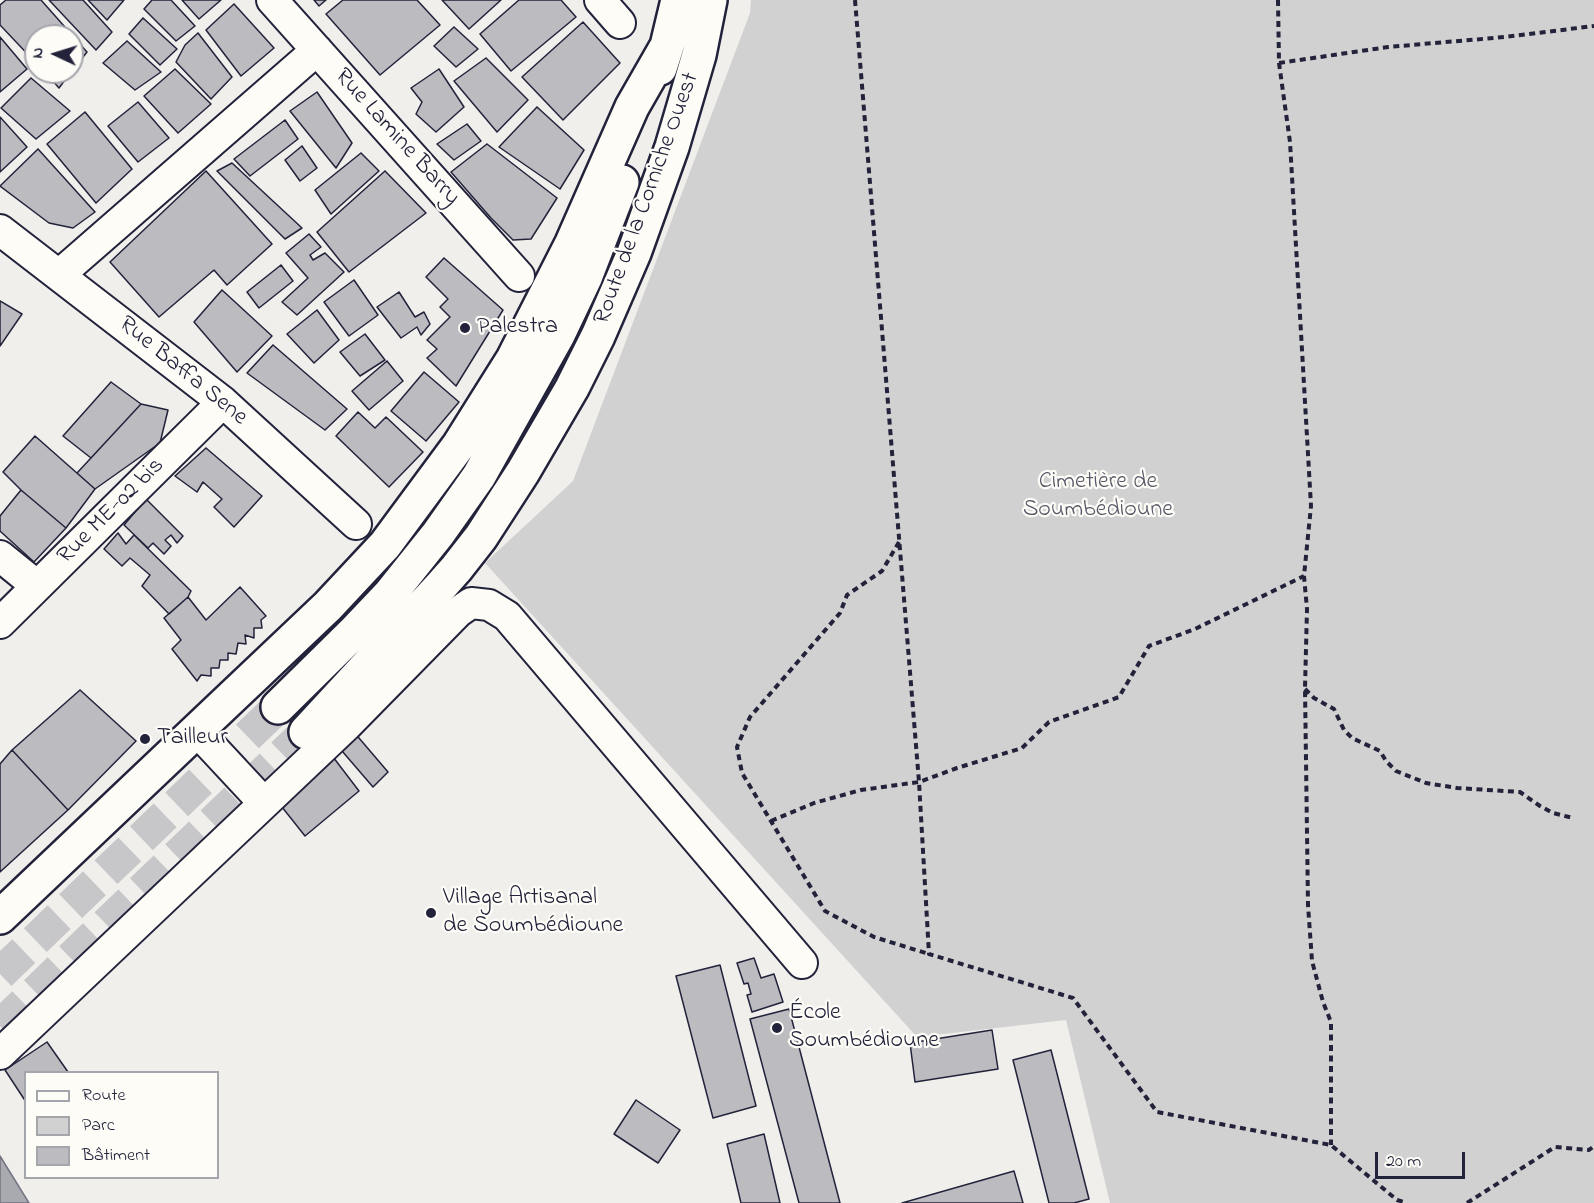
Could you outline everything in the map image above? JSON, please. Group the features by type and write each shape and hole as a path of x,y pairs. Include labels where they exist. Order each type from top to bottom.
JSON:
{"highway":[{"name":"Route de la Corniche Ouest","path":"278,707 390,594 438,534 479,476 558,335 585,278 643,124 667,46 678,0"},
{"name":"Route de la Corniche Ouest","path":"306,732 440,587 481,537 523,472 572,388 598,336 634,253 672,147 699,55 710,0"},
{"path":"0,917 328,606 385,544 459,445 513,359 572,243 632,107 667,46"}],"street":[{"name":"Rue Lamine Barry","path":"272,0 519,276"},
{"path":"600,0 620,24"},
{"path":"59,275 317,50"},
{"name":"Rue Baffa Sene","path":"0,230 223,402 356,524"},
{"name":"Rue ME-02 bis","path":"0,623 223,402"},
{"path":"0,556 37,586"},
{"path":"0,1054 347,725 458,612 471,603 489,605 507,616 802,963"},
{"path":"197,731 264,803"}],"path":[{"path":"855,0 919,782 929,954"},
{"path":"1278,0 1279,63 1290,142 1311,506 1304,576 1307,609 1305,688 1308,905 1312,961 1331,1022 1331,1145"},
{"path":"1279,63 1388,47 1505,37 1594,26"},
{"path":"900,540 882,571 847,595 840,613 750,717 737,747 742,773 825,911 874,937 1073,998 1157,1112 1331,1145 1397,1200 1407,1203"},
{"path":"771,821 814,803 861,790 919,782 1022,748 1049,722 1119,697 1149,646 1195,629 1304,576"},
{"path":"1305,688 1314,698 1334,709 1344,730 1352,738 1380,751 1396,771 1426,783 1457,788 1520,792 1552,813 1573,818"},
{"path":"1467,1203 1555,1147 1589,1150 1594,1146"}],"green space":[{"name":"Cimetière de Soumbédioune","path":"751,0 1594,0 1594,1203 1110,1203 1066,1020 917,1037 485,563 573,481 750,13"}],"shaded area":[{"path":"0,1156 29,1203 0,1203"}],"building":[{"path":"6,0 41,0 62,24 24,24 24,50 0,25 0,5"},
{"path":"49,0 83,0 112,32 96,50 84,37 84,24 72,24"},
{"path":"88,0 124,0 107,20"},
{"path":"152,0 171,0 195,26 176,41 144,9"},
{"path":"182,0 221,0 199,19"},
{"path":"314,0 326,0 319,6"},
{"path":"343,0 417,0 440,25 380,75 326,14"},
{"path":"442,0 501,0 469,29"},
{"path":"519,0 561,0 576,17 511,71 480,34"},
{"path":"234,4 274,48 241,76 206,30"},
{"path":"143,18 177,49 160,65 129,34"},
{"path":"583,22 620,63 563,120 522,77"},
{"path":"454,27 478,49 456,67 434,46"},
{"path":"198,33 232,77 211,99 176,62 185,45"},
{"path":"0,37 24,65 24,72 0,92"},
{"path":"127,41 161,72 135,90 103,63"},
{"path":"486,58 528,100 497,132 454,81"},
{"path":"175,69 211,104 178,133 144,96"},
{"path":"439,69 464,107 436,132 416,114 422,102 411,88"},
{"path":"25,84 38,84 70,111 36,139 1,108"},
{"path":"317,92 352,143 336,168 290,111"},
{"path":"138,102 169,138 138,162 108,126"},
{"path":"537,107 584,150 560,189 499,147"},
{"path":"85,112 132,169 96,203 47,144"},
{"path":"0,117 27,147 0,172"},
{"path":"285,120 298,139 250,176 234,159"},
{"path":"467,124 481,141 454,160 437,144"},
{"path":"487,144 557,198 531,239 513,240 451,172"},
{"path":"302,146 317,168 300,181 285,160"},
{"path":"38,149 95,212 73,228 49,223 0,186"},
{"path":"361,153 379,171 331,214 315,190"},
{"path":"232,163 302,228 285,239 217,171"},
{"path":"206,171 272,244 227,285 214,270 159,317 110,262"},
{"path":"385,171 426,213 349,272 317,232"},
{"path":"309,234 321,247 310,255 313,260 325,253 344,272 297,315 282,302 308,278 286,253"},
{"name":"Palestra","path":"444,258 503,310 456,386 427,358 437,349 427,340 450,317 440,307 448,299 426,277"},
{"path":"281,265 293,281 259,308 247,292"},
{"path":"354,280 378,315 349,336 324,302"},
{"path":"222,290 272,336 237,372 194,322"},
{"path":"399,292 415,317 424,312 430,324 421,335 417,327 401,338 377,307"},
{"path":"0,301 22,314 0,346"},
{"path":"317,310 339,340 314,363 287,334"},
{"path":"365,334 385,360 360,376 340,352"},
{"path":"273,345 347,409 325,430 247,373"},
{"path":"387,361 403,381 369,410 352,391"},
{"path":"424,372 459,402 426,441 391,411"},
{"path":"111,382 141,404 91,458 63,436"},
{"path":"141,404 168,410 160,443 95,489 77,473"},
{"path":"358,412 375,428 386,417 423,452 389,487 336,436"},
{"path":"35,436 95,489 66,528 3,472"},
{"path":"206,448 262,496 234,527 214,507 222,499 203,482 197,492 175,476"},
{"path":"21,490 66,528 34,562 0,531 0,516"},
{"path":"146,499 183,536 177,543 171,535 165,540 171,546 164,554 153,543 148,548 124,525"},
{"path":"118,533 126,544 134,535 191,591 188,597 169,614 142,586 150,575 130,558 122,566 104,549"},
{"path":"240,587 266,616 261,620 262,628 254,628 254,638 245,635 246,644 238,643 236,654 228,653 228,660 220,660 219,668 211,668 211,676 201,675 197,681 172,649 181,640 164,618 188,597 206,620"},
{"path":"80,690 136,741 68,810 12,750"},
{"path":"353,731 388,772 373,787 336,744"},
{"path":"12,750 68,810 0,872 0,764"},
{"path":"330,753 359,791 305,836 278,802"},
{"path":"754,958 761,978 774,974 783,1002 752,1012 747,995 751,994 748,983 744,984 737,963"},
{"path":"720,965 756,1106 713,1118 676,976"},
{"path":"789,1009 840,1203 799,1203 750,1019"},
{"path":"992,1030 998,1069 915,1082 910,1043"},
{"path":"47,1042 67,1071 24,1071 24,1099 5,1070"},
{"path":"1051,1050 1089,1199 1074,1203 1049,1203 1013,1060"},
{"path":"636,1100 680,1130 658,1163 614,1134"},
{"path":"764,1134 780,1203 741,1203 727,1144"},
{"path":"1014,1171 1023,1203 902,1203"}],"tunnel":[{"path":"0,974 278,707"},
{"path":"0,1026 306,732"}],"place":[{"name":"Palestra","path":"465,328"},
{"name":"Tailleur","path":"145,739"},
{"name":"Village Artisanal de Soumbédioune","path":"431,913"},
{"name":"École Soumbédioune","path":"777,1028"}]}
